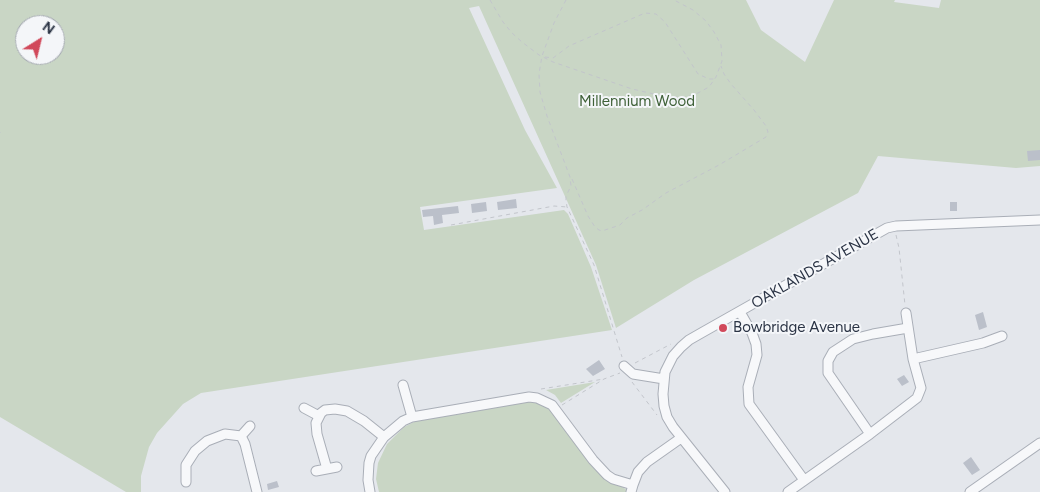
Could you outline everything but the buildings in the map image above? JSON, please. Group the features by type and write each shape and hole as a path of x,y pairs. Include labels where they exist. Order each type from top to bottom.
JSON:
{"street":[{"name":"OAKLANDS AVENUE","path":"724,492 667,417 664,406 662,394 665,372 674,356 689,340 887,228 894,226 1040,220"},
{"path":"740,312 752,333 757,354 748,387 748,404 804,480"},
{"path":"791,491 917,398 921,388 913,359 906,313"},
{"path":"870,434 828,373 828,361 833,352 853,339 908,328"},
{"path":"913,359 983,343 1002,336"},
{"path":"625,369 633,374 664,379"},
{"path":"403,386 412,417"},
{"path":"370,492 368,480 369,462 374,450 384,437 403,421 412,417 529,397 537,398 546,401 557,410 600,468 613,478 632,488 638,472 647,462 682,438"},
{"path":"304,408 319,416"},
{"path":"327,469 317,434 316,423 319,416 325,410 347,411 364,421 384,437"},
{"path":"241,436 250,426"},
{"path":"186,482 186,465 195,451 207,441 225,434 241,436"},
{"path":"241,436 245,444 257,492"},
{"path":"970,492 1040,443"},
{"path":"177,462 186,465"},
{"path":"316,471 337,467"}],"path":[{"path":"490,0 512,33 532,51 553,62 632,89 667,97 686,97 709,87 715,79 721,64"},
{"path":"566,0 554,23 542,56 539,74 540,92 570,176 588,216 595,227 602,231 620,225 627,218 666,193 766,137 768,132 766,126 754,110 724,74 721,64 721,45 714,32 706,21 693,10 674,0"},
{"path":"542,56 553,58 569,46 646,13 656,14 666,22 698,74 708,79 715,79"},
{"path":"570,176 571,186 566,196 567,206 594,265 625,369 657,414"},
{"path":"451,225 554,206 567,206"},
{"path":"894,226 899,248 906,313"},
{"path":"557,410 604,379 669,344 689,340"},
{"path":"541,389 604,379"}],"green space":[{"name":"Millennium Wood","path":"0,0 746,0 761,30 805,62 834,0 895,0 894,2 939,8 941,0 1040,0 1040,166 1016,168 878,156 858,193 694,280 616,328 596,265 479,6 469,8 525,130 557,188 420,207 424,230 564,210 568,214 591,267 612,330 201,393 183,404 157,433 149,447 141,476 141,492 126,492 0,417"},
{"path":"595,382 561,403 555,395 546,390"},
{"path":"523,401 539,403 550,408 590,464 604,478 619,485 627,490 627,492 379,492 376,479 378,463 387,444 404,427 416,421"}],"place":[{"name":"Bowbridge Avenue","path":"723,328"}]}
